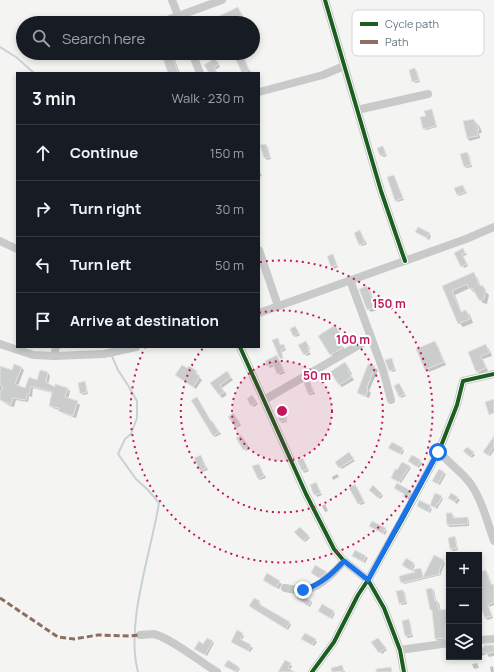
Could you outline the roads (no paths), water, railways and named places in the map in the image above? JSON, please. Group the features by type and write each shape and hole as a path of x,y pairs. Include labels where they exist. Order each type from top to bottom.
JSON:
{"street":[{"path":"172,0 179,16"},
{"path":"187,16 222,0"},
{"path":"326,0 380,191 405,261"},
{"path":"195,60 200,72"},
{"path":"260,92 323,75 344,66"},
{"path":"357,110 428,94"},
{"path":"260,313 466,239 494,227"},
{"path":"0,241 16,249"},
{"path":"260,253 278,306"},
{"path":"350,280 383,370 391,400"},
{"path":"264,400 372,338"},
{"path":"0,344 33,355 54,356 104,354 132,348"},
{"path":"54,356 56,348"},
{"path":"240,348 306,494 334,549 344,561 368,580 384,608 400,650 404,672"},
{"path":"312,672 334,642 358,595 368,580 438,452 457,405 463,380 494,374"},
{"path":"438,452 469,483 477,495 494,541"},
{"path":"285,588 303,590 314,587 324,581 344,561"},
{"path":"140,635 152,634 162,637 180,647 217,672"},
{"path":"482,640 494,639"},
{"path":"400,650 446,643"}],"waterway":[{"path":"0,47 16,57"},
{"path":"19,60 33,72"},
{"path":"111,354 118,370 137,401 137,418 131,434 125,439 118,454 136,479 159,503 137,611 135,653 138,672"}]}
